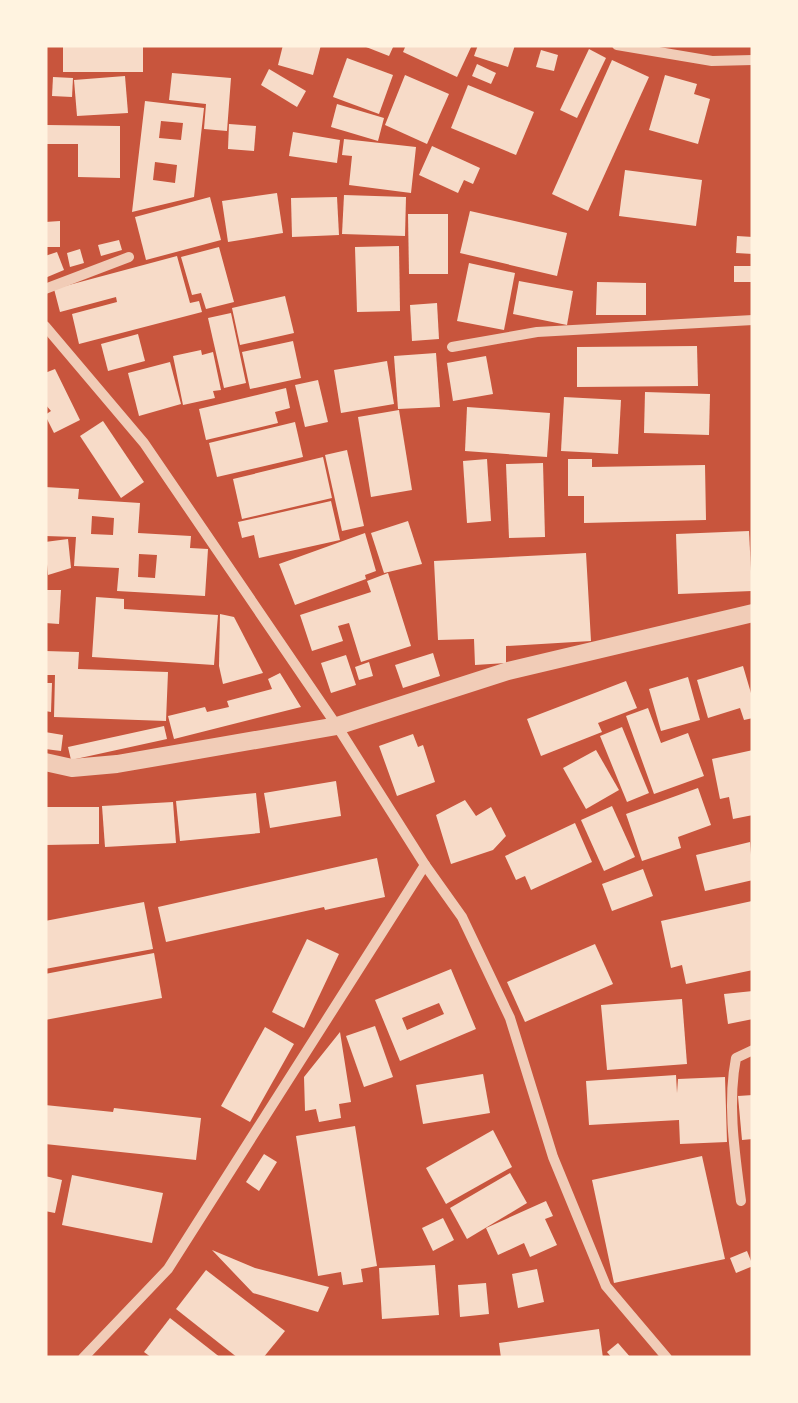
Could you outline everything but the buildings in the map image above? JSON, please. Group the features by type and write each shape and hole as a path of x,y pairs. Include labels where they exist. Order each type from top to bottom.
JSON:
{"street":[{"path":"617,45 712,61 753,60"},
{"path":"45,289 129,258"},
{"path":"452,348 536,332 753,320"},
{"path":"45,326 144,443 462,917 510,1018 553,1157 606,1286 667,1358"},
{"path":"45,762 72,768 118,764 337,726 508,671 753,613"},
{"path":"83,1358 168,1269 425,865"},
{"path":"741,1202 734,1152 733,1078 736,1058 753,1050"}]}
